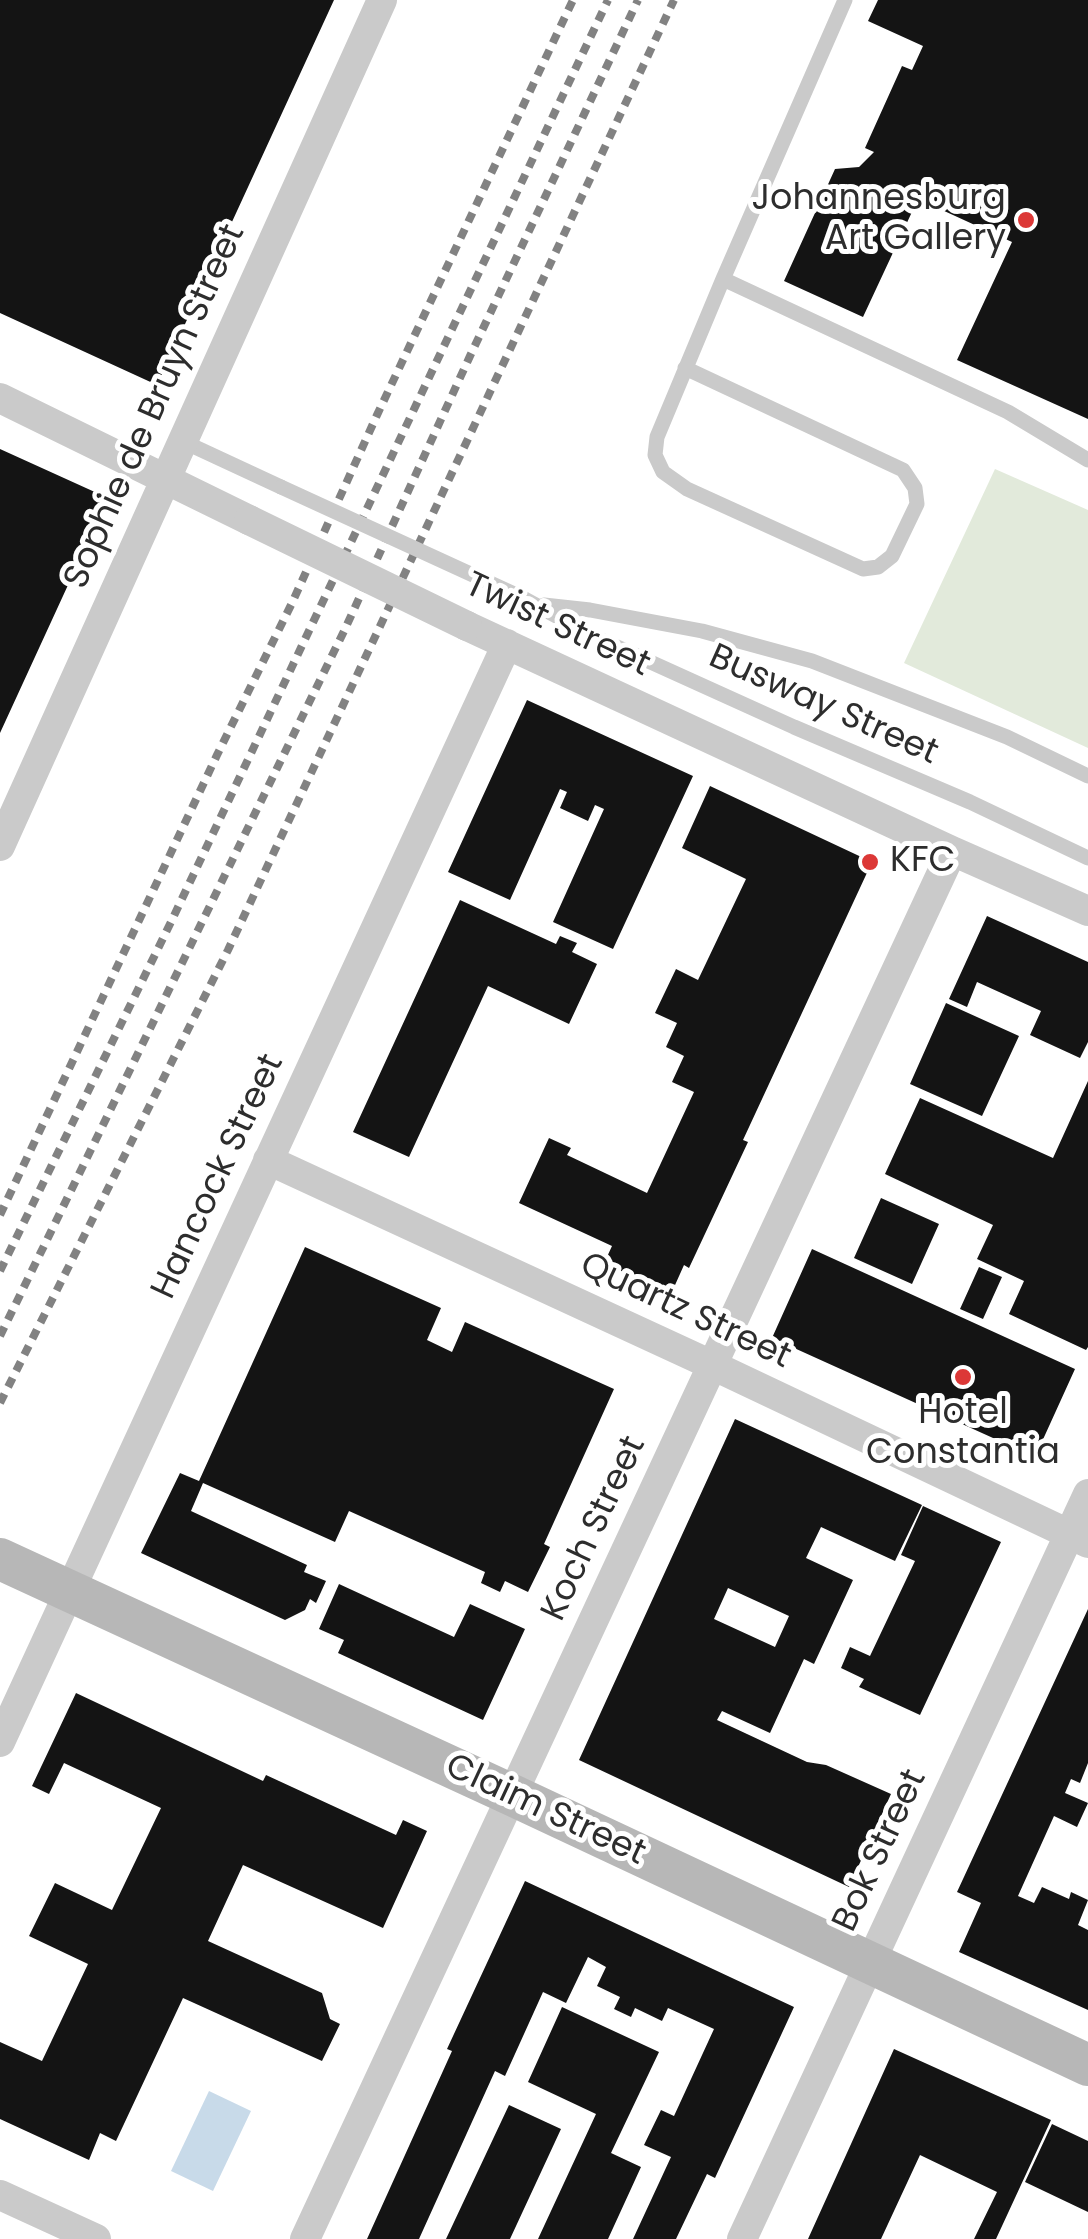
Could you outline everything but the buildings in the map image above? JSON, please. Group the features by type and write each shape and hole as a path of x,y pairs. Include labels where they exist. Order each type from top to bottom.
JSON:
{"street":[{"name":"Sophie de Bruyn Street","path":"0,846 6,815 182,441 382,0"},
{"name":"Twist Street","path":"0,398 466,626 1088,910"},
{"name":"Hancock Street","path":"0,1742 507,644"},
{"name":"Koch Street","path":"305,2239 952,851"},
{"name":"Quartz Street","path":"268,1160 1079,1538"},
{"name":"Bok Street","path":"742,2239 871,1963 1079,1538 1088,1494"},
{"name":"Claim Street","path":"0,1559 1088,2066"},
{"path":"0,2195 96,2239"}],"lane":[{"path":"686,368 903,470 915,488 917,504 892,556 878,567 863,569 686,489 663,472 655,455 657,436 723,279 846,0"},
{"path":"723,279 1008,412 1088,460"},
{"name":"Busway Street","path":"182,441 529,601 610,644 1088,858"},
{"name":"Busway Street","path":"529,601 702,632 812,660 1007,737 1088,776"}],"green space":[{"path":"995,469 1088,510 1088,748 904,663"}],"water":[{"path":"209,2091 251,2111 213,2191 171,2171"}],"railway":[{"path":"0,1215 292,603 573,0"},
{"path":"0,1271 171,922 608,0"},
{"path":"0,1336 345,629 638,0"},
{"path":"0,1403 228,950 674,0"}],"place":[{"name":"Johannesburg Art Gallery","path":"1026,220"},
{"name":"KFC","path":"870,862"},
{"name":"Hotel Constantia","path":"963,1377"}]}
